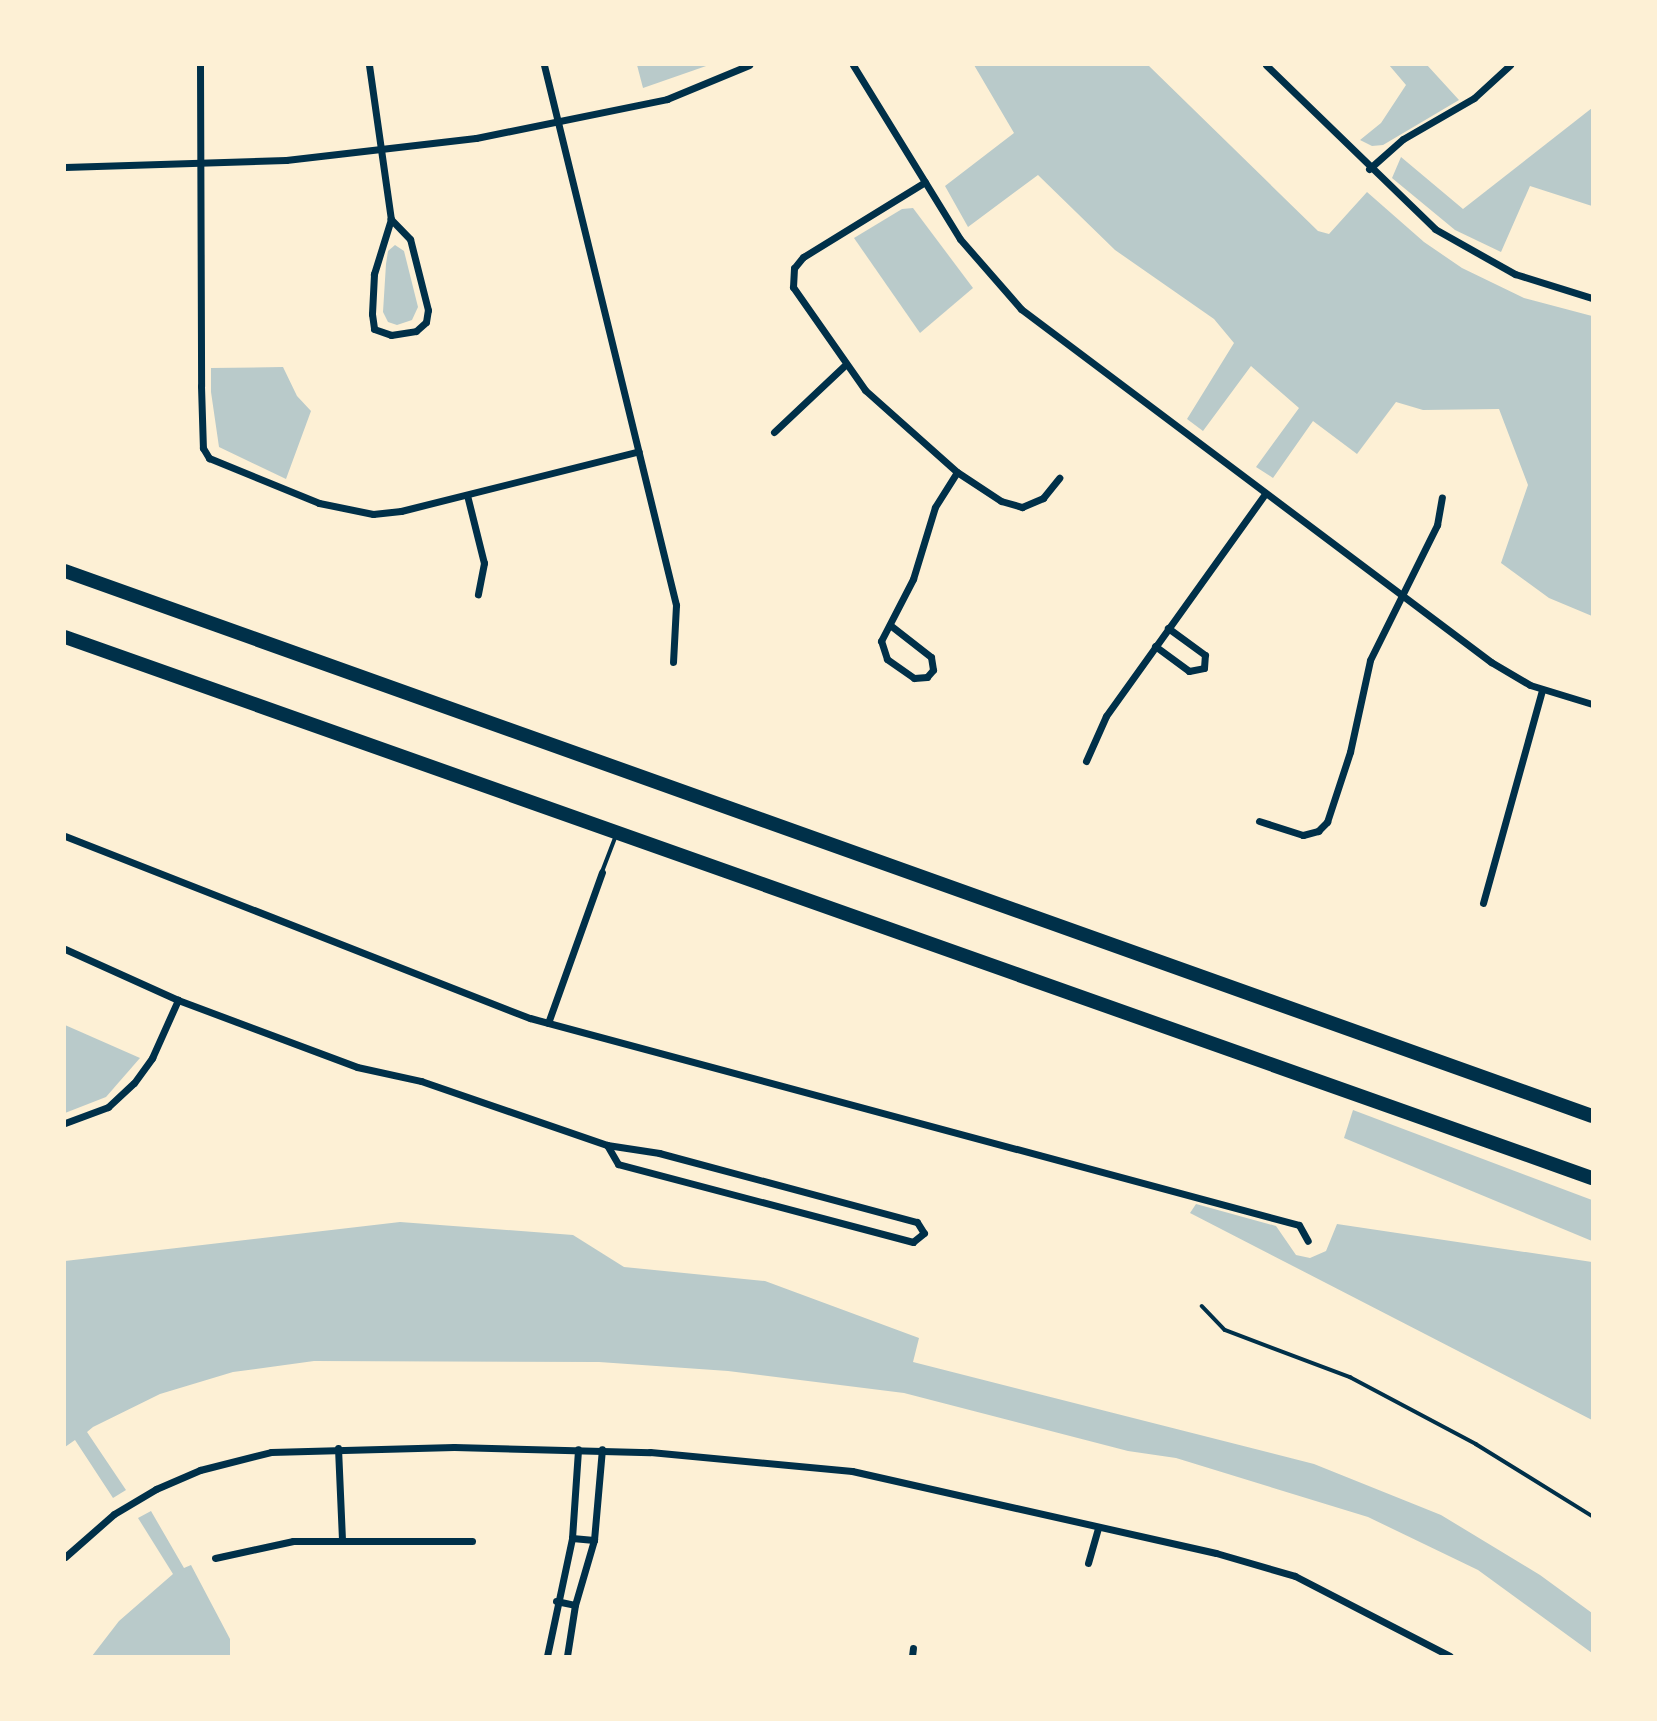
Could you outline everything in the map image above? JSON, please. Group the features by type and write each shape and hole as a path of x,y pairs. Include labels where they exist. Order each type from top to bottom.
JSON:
{"highway":[{"path":"65,571 1592,1116"},
{"path":"65,637 1592,1178"}],"street":[{"path":"200,65 203,448 209,458 346,511 401,511 639,451"},
{"path":"369,65 391,219 374,274 372,314 374,329 391,335 416,331 426,322 428,310 410,239 391,219"},
{"path":"544,65 676,606 673,662"},
{"path":"65,167 199,165 383,152 559,124 675,97 749,65"},
{"path":"853,65 977,263 1021,309 1491,662 1542,690 1592,704"},
{"path":"1266,65 1409,208 1455,243 1536,282 1592,299"},
{"path":"1369,169 1403,139 1474,98 1510,65"},
{"path":"925,183 803,257 794,268 793,287 845,366 893,419 957,472 1001,501 1022,507 1043,498 1059,478"},
{"path":"774,432 845,366"},
{"path":"890,625 931,657 933,670 927,677 914,678 887,659 881,641 916,572 935,507 957,472"},
{"path":"1086,761 1098,729 1265,494"},
{"path":"467,495 484,563 478,594"},
{"path":"1259,821 1303,835 1318,831 1327,822 1350,752 1370,660 1437,525 1442,497"},
{"path":"1155,646 1189,671 1204,668 1205,655 1168,628"},
{"path":"1483,903 1542,690"},
{"path":"65,836 263,917 548,1023 1299,1226 1308,1241"},
{"path":"548,1023 602,872"},
{"path":"65,949 178,1000 357,1067 421,1081 607,1145 659,1153 917,1222 924,1233 912,1242 618,1164 607,1145"},
{"path":"65,1123 108,1107 134,1083 152,1058 178,1000"},
{"path":"338,1447 342,1539"},
{"path":"65,1556 124,1507 178,1479 247,1456 338,1447 602,1449 852,1471 1295,1576 1441,1654 1450,1656"},
{"path":"547,1656 556,1601 572,1538 579,1449"},
{"path":"567,1656 575,1605 594,1540 602,1449"},
{"path":"1088,1563 1098,1528"},
{"path":"572,1538 594,1540"},
{"path":"215,1558 293,1541 472,1541"},
{"path":"556,1601 575,1605"}],"lane":[{"path":"602,872 617,831"},
{"path":"1202,1306 1225,1330 1350,1377 1486,1450 1592,1516"}],"shaded area":[{"path":"637,65 709,65 643,88"},
{"path":"974,65 1148,65 1318,231 1329,234 1367,192 1424,242 1462,268 1524,298 1592,316 1592,616 1549,598 1501,563 1528,485 1499,409 1423,410 1396,402 1357,454 1313,421 1273,478 1256,467 1299,408 1251,366 1203,431 1187,419 1234,343 1214,319 1115,250 1038,175 968,227 945,186 1014,133"},
{"path":"1389,65 1427,65 1459,100 1383,145 1372,146 1360,140 1381,123 1406,85"},
{"path":"1592,108 1592,206 1530,186 1501,252 1455,230 1392,178 1401,157 1463,209"},
{"path":"913,208 973,288 920,333 854,238 902,209"},
{"path":"395,245 404,251 418,307 412,320 397,325 388,322 383,312 388,251"},
{"path":"283,367 297,396 311,411 286,479 219,447 211,392 211,368"},
{"path":"65,1025 140,1058 106,1097 65,1113"},
{"path":"1353,1110 1592,1200 1592,1241 1344,1138"},
{"path":"1196,1204 1276,1226 1296,1255 1310,1258 1326,1251 1337,1224 1592,1262 1592,1420 1190,1213"},
{"path":"400,1222 573,1235 624,1267 765,1281 919,1338 913,1362 1314,1464 1441,1515 1540,1575 1592,1613 1592,1653 1478,1570 1368,1517 1176,1458 1128,1451 904,1393 728,1371 599,1362 314,1361 233,1372 160,1394 93,1427 87,1432 126,1490 113,1498 75,1440 65,1447 65,1261"},
{"path":"151,1511 184,1568 191,1565 230,1639 230,1656 92,1656 119,1621 173,1574 138,1518"}]}
